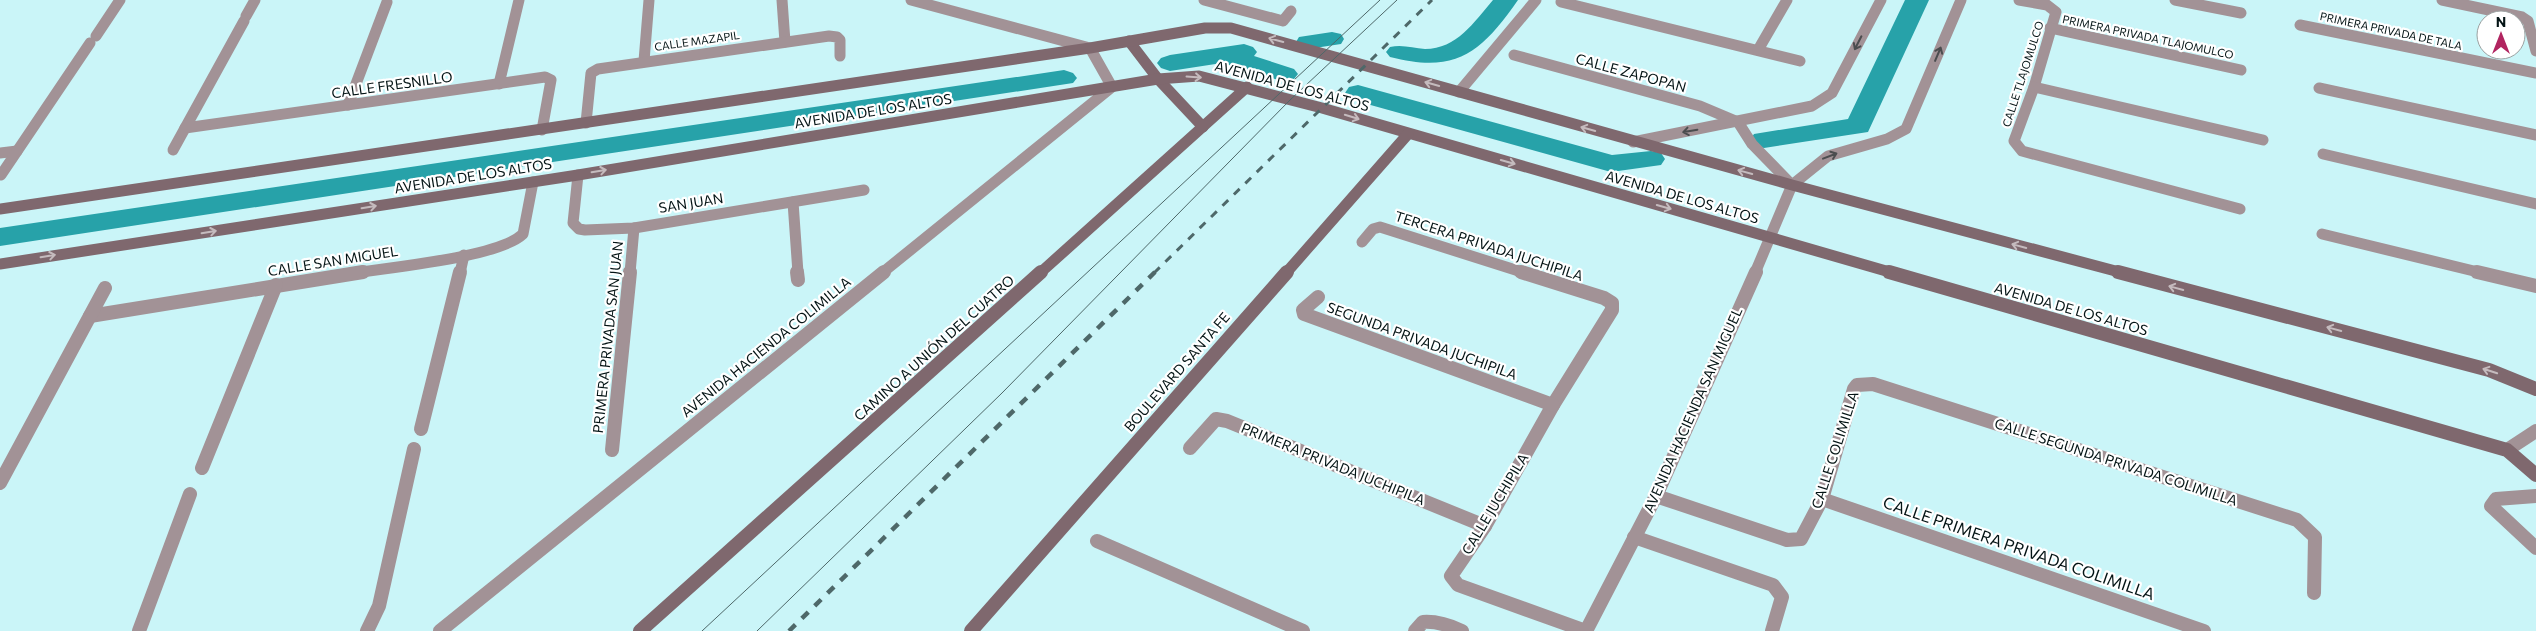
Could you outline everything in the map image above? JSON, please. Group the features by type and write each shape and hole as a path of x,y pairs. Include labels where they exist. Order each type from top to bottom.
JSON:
{"street":[{"path":"1,175 120,0"},
{"path":"173,150 255,0"},
{"path":"499,84 519,0"},
{"path":"644,61 648,0"},
{"path":"782,0 785,42"},
{"path":"911,0 1090,48 1112,87"},
{"path":"1204,0 1283,21 1291,11"},
{"path":"1459,92 1536,0"},
{"path":"1758,50 1787,0"},
{"path":"1633,142 1812,106 1828,97 1832,93 1881,0"},
{"path":"1792,185 1828,156 1887,140 1906,129 1961,0"},
{"name":"CALLE TLAJOMULCO","path":"2019,0 2055,9 2056,14 2050,28 2034,87 2014,141 2022,151 2240,210"},
{"path":"2175,0 2241,13"},
{"path":"2442,0 2522,17 2528,21 2536,51"},
{"path":"348,105 386,2"},
{"path":"1561,2 1800,60"},
{"name":"PRIMERA PRIVADA DE TALA","path":"2300,25 2536,73"},
{"path":"0,209 1090,48 1205,28 1231,28 1633,142 2479,368 2536,389"},
{"name":"PRIMERA PRIVADA TLAJOMULCO","path":"2050,28 2241,70"},
{"name":"CALLE MAZAPIL","path":"586,123 593,71 644,61 785,42 838,37 840,40 840,56"},
{"path":"1129,41 1158,79 1203,127"},
{"name":"CALLE ZAPOPAN","path":"1514,55 1700,106 1738,122"},
{"name":"AVENIDA DE LOS ALTOS","path":"0,264 533,182 1158,79 1199,76 1247,87 2507,450 2536,475"},
{"name":"CALLE FRESNILLO","path":"185,128 550,78 552,80 542,130"},
{"name":"AVENIDA HACIENDA COLIMILLA","path":"440,631 1112,87"},
{"name":"CAMINO A UNIÓN DEL CUATRO","path":"640,631 1247,87"},
{"path":"2034,87 2263,140"},
{"path":"2319,88 2536,136"},
{"path":"1738,122 1752,144 1792,185"},
{"name":"BOULEVARD SANTA FE","path":"971,631 1408,134"},
{"path":"0,154 17,151"},
{"path":"2323,154 2536,204"},
{"name":"SAN JUAN","path":"578,174 575,227 593,231 634,228 864,190"},
{"name":"CALLE SAN MIGUEL","path":"90,316 464,255 502,246 519,239 526,228 533,182"},
{"name":"AVENIDA HACIENDA SAN MIGUEL","path":"1586,631 1656,496 1771,238 1792,185"},
{"path":"792,202 798,280"},
{"name":"TERCERA PRIVADA JUCHIPILA","path":"1362,242 1372,229 1380,227 1604,298 1612,303"},
{"name":"PRIMERA PRIVADA SAN JUAN","path":"612,450 634,228"},
{"path":"2322,234 2536,286"},
{"path":"421,429 464,255"},
{"path":"202,468 276,285"},
{"path":"0,483 105,288"},
{"name":"SEGUNDA PRIVADA JUCHIPILA","path":"1318,296 1303,310 1304,314 1553,405"},
{"name":"CALLE JUCHIPILA","path":"1586,631 1454,583 1451,576 1485,526 1553,405 1612,310 1612,303"},
{"name":"CALLE SEGUNDA PRIVADA COLIMILLA","path":"1858,385 1873,384 2297,520 2308,528 2315,537 2314,593"},
{"name":"CALLE COLIMILLA","path":"1656,496 1792,541 1804,537 1822,499 1854,389 1858,385"},
{"name":"PRIMERA PRIVADA JUCHIPILA","path":"1190,448 1212,422 1216,420 1227,421 1485,526"},
{"path":"2507,450 2536,431"},
{"path":"368,629 379,606 414,449"},
{"path":"139,631 190,494"},
{"path":"2536,496 2496,499 2492,502 2492,506 2536,548"},
{"name":"CALLE PRIMERA PRIVADA COLIMILLA","path":"1822,499 2204,631"},
{"path":"1634,537 1773,585 1780,592 1782,602 1772,631"},
{"path":"1097,541 1303,631"},
{"path":"1414,631 1423,622 1430,621 1438,621 1462,631"}],"waterway":[{"path":"1399,52 1437,57 1450,54 1472,39 1506,0"},
{"path":"1764,140 1858,126 1917,0"},
{"path":"1308,42 1332,39"},
{"path":"1223,55 1244,52"},
{"path":"1170,63 1223,55"},
{"path":"1223,55 1285,74"},
{"path":"0,237 1064,78"},
{"path":"1358,93 1611,164 1651,159"}],"tram line":[{"path":"702,631 1380,0"},
{"path":"757,631 1002,393 1290,100 1397,0"}],"railway":[{"path":"1154,273 1432,0"},
{"path":"789,631 1155,272"}]}
